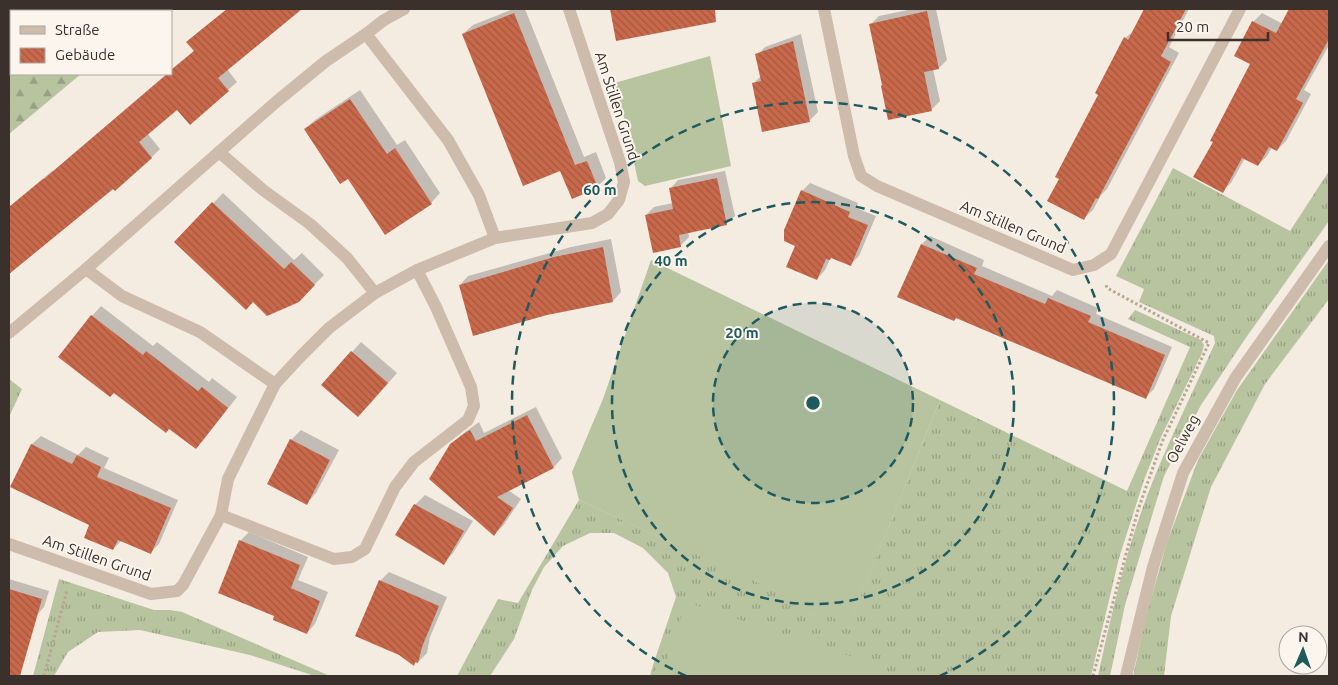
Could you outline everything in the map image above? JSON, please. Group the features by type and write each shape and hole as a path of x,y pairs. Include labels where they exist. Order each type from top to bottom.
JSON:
{"street":[{"path":"9,333 86,269 276,102 319,67 384,20 404,9"},
{"name":"Am Stillen Grund","path":"9,544 151,594 177,591 183,585 221,514 228,478 275,384 329,328 375,293 417,270 495,238 592,223 608,214 620,200 624,182 620,162 568,9"},
{"name":"Am Stillen Grund","path":"824,9 854,156 861,176 877,186 1073,270 1094,265 1111,254 1240,9"},
{"path":"366,34 448,140 479,196 495,238"},
{"path":"220,152 263,190 310,224 347,258 375,293"},
{"name":"Oelweg","path":"1126,676 1153,567 1183,473 1236,377 1329,246"},
{"path":"86,269 122,296 200,332 275,384"},
{"path":"221,514 334,559 352,557 365,549 394,487 414,462 468,420 474,406 471,387 436,307 417,270"}],"path":[{"path":"1093,676 1138,510 1162,442 1209,343 1107,288 1094,265"},
{"path":"44,676 67,590 75,568"}],"green space":[{"path":"9,9 99,9 10,10 10,75 80,75 9,134"},
{"path":"710,56 731,166 645,186 638,181 625,120 611,84"},
{"path":"1173,168 1290,231 1329,171 1329,221 1245,339 1201,405 1164,476 1125,605 1110,676 1098,676 1119,585 1139,518 1163,457 1215,343 1214,336 1139,302 1144,289 1116,276"},
{"path":"651,260 940,400 849,625 579,500 572,472 603,399"},
{"path":"1329,260 1329,299 1265,384 1211,487 1171,616 1164,676 1133,676 1146,617 1167,542 1198,460 1237,390"},
{"path":"1135,310 1201,340 1204,345 1202,353 1161,437 1144,480 1119,558 1091,676 650,676 676,597 668,573 643,548 614,533 590,533 563,546 544,567 532,590 514,639 490,676 457,676 498,599 518,603 579,500 849,624 940,400 1127,491 1190,347 1128,319"},
{"path":"9,379 22,389 9,417"},
{"path":"59,579 154,610 182,612 330,676 315,676 250,655 140,630 98,632 68,652 54,676 33,676"},
{"path":"686,602 868,662 864,676 662,676"}],"building":[{"path":"227,9 302,9 218,78 229,91 190,125 177,110 139,142 152,158 115,191 113,189 9,274 9,207 166,75 172,75 172,69 194,51 186,42"},
{"path":"610,9 715,9 716,22 616,41"},
{"path":"1144,9 1186,9 1161,56 1171,62 1098,199 1096,198 1084,220 1047,201 1059,179 1055,177 1098,95 1095,93 1124,37 1128,40"},
{"path":"1289,9 1329,9 1329,39 1296,99 1303,103 1277,151 1269,147 1258,166 1242,158 1223,193 1193,177 1213,142 1210,141 1250,64 1234,56 1252,21 1276,33"},
{"path":"927,11 939,69 924,72 932,111 888,120 869,24"},
{"path":"514,13 575,165 587,161 598,188 572,199 560,171 523,186 462,34"},
{"path":"793,41 810,122 762,132 752,83 761,81 755,54"},
{"path":"350,99 387,154 395,148 432,204 385,235 348,179 340,184 304,129"},
{"path":"717,178 727,225 679,235 681,247 653,253 645,215 673,209 669,188"},
{"path":"801,190 850,212 848,217 868,225 851,266 831,258 830,260 826,259 817,280 786,267 795,246 784,241 784,230"},
{"path":"212,202 284,269 291,262 315,285 299,302 267,316 253,302 246,310 174,242"},
{"path":"921,244 977,268 974,274 1045,304 1048,298 1091,316 1088,322 1165,355 1146,399 956,318 954,321 897,297"},
{"path":"603,247 613,302 547,315 473,336 459,285 554,257"},
{"path":"91,315 143,355 146,351 198,391 202,387 228,408 196,449 169,429 166,433 114,393 110,397 58,357"},
{"path":"351,351 388,383 358,417 321,385"},
{"path":"527,415 554,468 497,497 513,508 494,536 429,479 450,444 465,433 470,430 476,441"},
{"path":"290,439 330,460 307,505 267,484"},
{"path":"31,444 72,464 77,455 101,467 97,477 171,508 151,554 118,540 113,550 84,538 89,525 10,487"},
{"path":"414,504 464,531 444,565 395,535"},
{"path":"239,540 300,565 291,588 320,601 307,634 273,620 274,616 218,593"},
{"path":"379,580 439,606 422,647 418,663 415,662 414,666 399,655 355,636"},
{"path":"9,589 42,599 20,676 9,676"}]}
